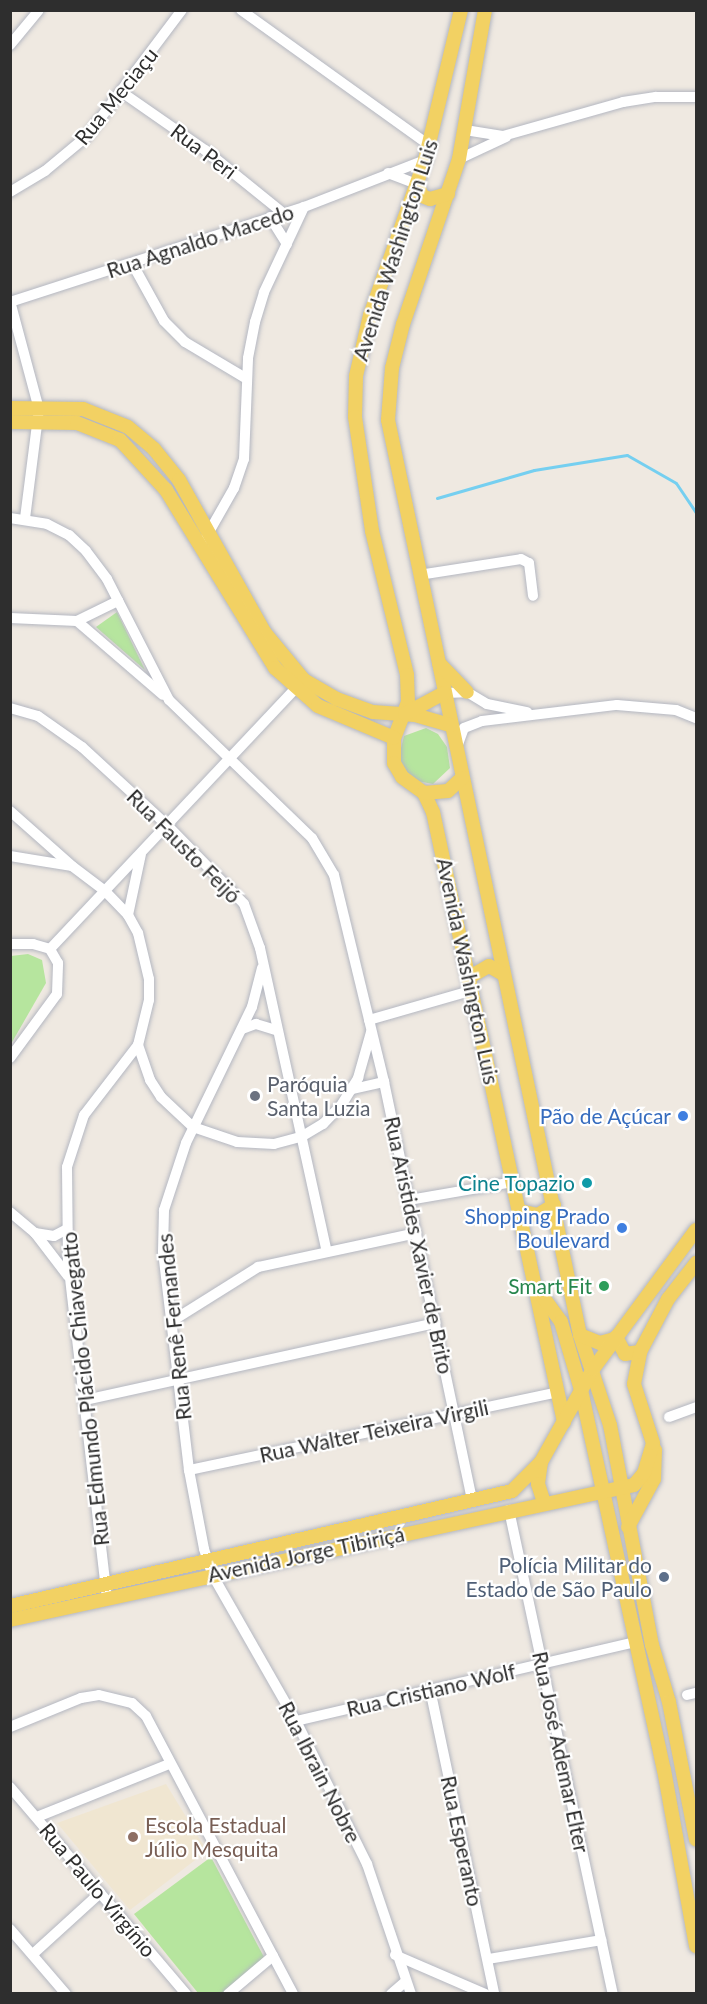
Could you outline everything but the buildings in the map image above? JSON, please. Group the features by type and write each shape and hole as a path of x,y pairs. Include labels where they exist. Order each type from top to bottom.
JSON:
{"main road":[{"name":"Avenida Washington Luis","path":"485,10 459,159 403,324 388,397 388,420 450,725 580,1335 593,1369 623,1489 628,1527 696,1839"},
{"name":"Avenida Washington Luis","path":"459,12 425,160 375,296 354,390 361,475 407,675 408,702 394,738 394,763 402,777 424,793 434,812 469,985 537,1289 561,1322 581,1390 636,1642 696,1946"},
{"path":"417,184 422,196 430,199 448,194"},
{"path":"10,408 77,423 120,440 166,490 267,657 300,685 373,712 403,715 450,725"},
{"path":"10,422 84,410 128,427 154,448 179,480 265,633 300,685 318,706 394,738"},
{"path":"437,660 467,692"},
{"path":"403,715 444,693"},
{"path":"424,793 448,791 462,778"},
{"path":"469,985 489,966 503,974"},
{"path":"520,1211 538,1215 554,1205"},
{"path":"544,1502 538,1484 541,1462 581,1390 615,1338 696,1230"},
{"path":"628,1527 654,1479 657,1455 634,1383 640,1352 668,1299 696,1263"},
{"path":"537,1289 564,1422"},
{"path":"580,1335 600,1343 615,1338"},
{"path":"615,1338 625,1354 640,1352"},
{"path":"585,1410 593,1406 599,1410 618,1468"},
{"path":"623,1489 634,1485 644,1473 653,1443"},
{"name":"Avenida Jorge Tibiriçá","path":"10,1606 207,1559 512,1491 541,1462"},
{"name":"Avenida Jorge Tibiriçá","path":"10,1620 544,1502 623,1489"}],"street":[{"path":"10,45 39,10"},
{"name":"Rua Meciaçu","path":"10,192 66,155 123,93 182,10"},
{"path":"241,10 429,145"},
{"name":"Rua Peri","path":"123,93 205,150 283,213"},
{"path":"459,159 514,134 623,102 656,97 696,97"},
{"path":"465,130 491,136 514,134"},
{"name":"Rua Agnaldo Macedo","path":"11,302 304,207 425,160"},
{"path":"388,173 417,184"},
{"path":"200,547 234,488 244,459 247,379 258,312 304,207"},
{"path":"270,217 286,244"},
{"path":"132,263 171,328 204,355 247,379"},
{"path":"10,518 25,518 39,416 11,302"},
{"name":"Rua Aristides Xavier de Brito","path":"25,518 69,535 93,560 118,602 169,700"},
{"path":"419,575 521,559 529,563 533,596"},
{"path":"10,618 77,621 118,602"},
{"name":"Rua Aristides Xavier de Brito","path":"77,621 169,700 323,853 342,903 384,1082 472,1500"},
{"path":"51,949 300,685"},
{"path":"444,693 467,692 487,704 540,714"},
{"path":"456,751 460,736 470,724 540,714 617,705 676,710 696,718"},
{"name":"Rua Fausto Feijó","path":"10,708 54,725 168,826 244,904 253,924 327,1252"},
{"path":"10,811 72,866"},
{"path":"128,915 141,854"},
{"path":"10,856 72,866"},
{"name":"Rua Edmundo Plácido Chiavegatto","path":"72,866 105,891 128,915 138,933 149,979 149,999 138,1045 97,1097 76,1134 67,1167 70,1279 86,1400 107,1598"},
{"path":"10,944 33,944 51,949"},
{"path":"10,1058 57,994 59,969 51,949"},
{"name":"Rua Renê Fernandes","path":"207,1559 189,1470 163,1252 164,1210 193,1127 242,1029 262,968"},
{"path":"138,1045 150,1080 161,1097 193,1127 253,1144 301,1137 323,1124 352,1089 370,1024 469,985"},
{"path":"242,1029 256,1024 276,1030"},
{"path":"352,1089 384,1082"},
{"path":"409,1200 513,1182"},
{"path":"10,1212 35,1233 70,1279"},
{"path":"35,1233 54,1236 67,1229"},
{"path":"172,1321 258,1267 416,1233"},
{"path":"86,1400 436,1323"},
{"name":"Rua Walter Teixeira Virgili","path":"189,1470 558,1392"},
{"path":"669,1417 696,1407"},
{"name":"Rua José Ademar Elter","path":"509,1510 613,1994"},
{"name":"Rua Ibrain Nobre","path":"207,1559 213,1574 296,1721 377,1886 395,1955 411,1994"},
{"name":"Rua Cristiano Wolf","path":"296,1721 636,1642"},
{"name":"Rua Esperanto","path":"429,1689 494,1994"},
{"path":"10,1726 81,1698 114,1696 132,1703 146,1716 169,1764 293,1994"},
{"path":"37,1817 169,1764"},
{"name":"Rua Paulo Virgínio","path":"10,1786 186,1994"},
{"path":"33,1954 100,1893"},
{"path":"10,1929 66,1994"},
{"path":"488,1959 601,1940"},
{"path":"395,1955 485,1994"},
{"path":"228,1994 273,1956"},
{"path":"391,1994 405,1982"}],"shaded area":[{"name":"Escola Estadual Júlio Mesquita","path":"166,1784 207,1851 130,1910 57,1823"}],"green space":[{"path":"117,612 145,670 96,627"},
{"path":"426,728 438,734 447,747 450,768 433,784 417,781 403,770 399,756 404,736"},
{"path":"28,954 42,960 46,983 11,1044 11,956"},
{"path":"211,1857 265,1959 225,1993 198,1993 134,1914"}],"waterway":[{"path":"437,498 534,470 627,455 676,483 696,513"}],"place":[{"name":"Paróquia Santa Luzia","path":"255,1096"},
{"name":"Pão de Açúcar","path":"683,1116"},
{"name":"Cine Topazio","path":"587,1183"},
{"name":"Shopping Prado Boulevard","path":"622,1228"},
{"name":"Smart Fit","path":"604,1286"},
{"name":"Polícia Militar do Estado de São Paulo","path":"664,1577"},
{"name":"Escola Estadual Júlio Mesquita","path":"133,1837"}]}
